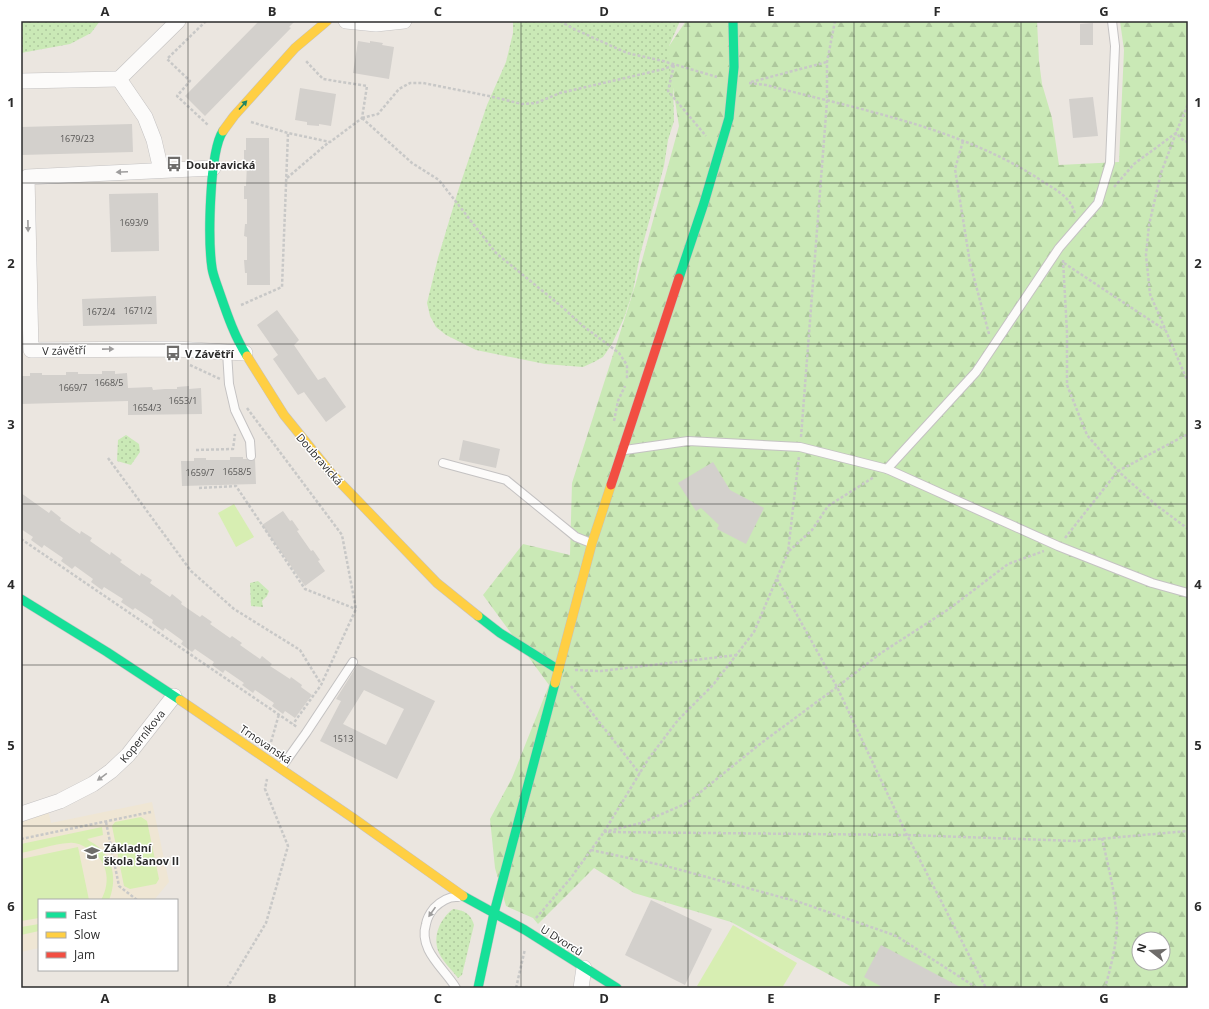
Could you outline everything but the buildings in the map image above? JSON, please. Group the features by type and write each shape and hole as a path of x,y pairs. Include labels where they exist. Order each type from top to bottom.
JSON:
{"street":[{"path":"21,80 119,79 178,21"},
{"name":"Doubravická","path":"327,21 295,48 234,116 220,136 213,168 210,226 212,269 226,312 245,353 284,415 331,473 437,583 500,633 559,670"},
{"path":"346,21 376,24 404,21"},
{"path":"478,988 494,913 592,543 704,203 729,118 734,67 732,21"},
{"path":"119,79 145,117 154,140 161,170"},
{"name":"V závětří","path":"213,168 24,178 32,350 178,349 245,353"},
{"name":"Trnovanská","path":"21,599 107,652 174,696 465,897 494,913"},
{"name":"Koperníkova","path":"21,814 60,801 93,784 112,770 128,755 174,696"},
{"name":"U Dvorců","path":"494,913 525,930 617,988"},
{"path":"581,988 584,968"}],"lane":[{"path":"887,469 976,372 1054,256 1098,203 1110,163 1115,46 1112,21"},
{"path":"227,352 229,384 235,410 250,441 251,456"},
{"path":"622,450 688,441 800,447 887,469 1058,546 1152,583 1188,594"},
{"path":"443,463 506,480 576,537 592,543"},
{"path":"280,768 306,733 353,662"},
{"path":"456,988 427,949 424,939 424,929 430,912 442,901 451,896 465,897"}],"path":[{"path":"206,21 168,59 190,81 177,96 220,136"},
{"path":"560,21 627,53 664,61 733,81 766,85 924,127 982,149 1028,172 1064,196 1073,206 1076,219 1070,235"},
{"path":"516,988 526,941 522,937 525,930 570,879 604,832 649,758 678,720 713,686 754,632 788,552 800,447 827,101 827,62 835,21"},
{"path":"295,48 323,79 367,86 362,118"},
{"path":"749,83 827,62"},
{"path":"286,178 362,118 378,114 399,89 410,83 423,83 522,104 536,103 560,93 674,65"},
{"path":"674,65 668,91 719,151"},
{"path":"1188,104 1161,173 1149,225 1146,255 1150,294 1188,382"},
{"path":"234,116 288,133 330,142"},
{"path":"362,118 412,163 439,180 496,253 583,326 620,353 627,365 627,379 618,401 613,419 614,425"},
{"path":"226,312 282,287 288,133"},
{"path":"1098,203 1134,164 1176,133"},
{"path":"1176,133 1184,141 1188,142"},
{"path":"962,142 955,169 970,263 992,347"},
{"path":"1063,244 1067,332 1067,385 1087,435 1118,471 1155,504 1188,529"},
{"path":"1054,256 1165,330"},
{"path":"178,349 179,359 229,384"},
{"path":"196,450 233,448 237,415 246,407 342,535 356,609 321,685 293,724"},
{"path":"604,832 641,823 687,803 760,744 880,653 949,608 1008,564 1058,546 1118,471 1188,434"},
{"path":"108,458 191,571 234,609 300,650 321,685"},
{"path":"788,552 812,530 828,506 887,469"},
{"path":"198,488 236,486 305,589 356,609"},
{"path":"21,539 306,733"},
{"path":"776,579 837,687 907,835 986,988"},
{"path":"559,670 601,671 737,655"},
{"path":"559,670 640,774"},
{"path":"264,758 269,748 279,714"},
{"path":"226,988 266,923 288,846 266,789 268,776"},
{"path":"21,839 151,812"},
{"path":"106,822 119,886 136,899"},
{"path":"604,832 907,835 1076,841 1188,831"},
{"path":"1102,838 1111,881 1117,924 1111,967 1105,988"},
{"path":"591,850 666,866 799,902 891,934 978,988"}],"shaded area":[{"name":"Základní škola Šanov II","path":"152,802 169,882 155,899 38,899 38,948 21,952 21,819 48,810 51,823"}],"green space":[{"path":"21,21 100,21 91,33 70,44 21,53"},
{"path":"513,21 680,21 669,46 673,84 674,121 668,140 664,166 640,255 633,291 624,318 612,344 603,357 583,367 545,364 476,350 446,335 436,327 430,316 427,303 438,258 458,191 487,105 506,62 513,33"},
{"path":"686,21 1037,21 1042,84 1052,118 1059,165 1119,162 1124,50 1120,21 1188,21 1188,988 854,988 731,922 634,893 594,868 538,924 533,918 506,906 495,868 490,819 512,778 549,685 483,595 523,544 570,555 572,483 635,286 679,126 667,49"},
{"path":"126,435 139,444 140,452 131,465 117,461 118,440"},
{"path":"234,504 254,537 236,547 218,513"},
{"path":"258,581 269,591 267,596 262,601 263,607 251,606 250,583"},
{"path":"141,817 147,821 159,879 156,884 130,889 124,886 112,826 115,822"},
{"path":"102,827 103,835 87,839 103,851 110,864 113,885 109,899 101,899 106,885 106,871 103,864 94,852 78,844 72,843 21,853 21,844"},
{"path":"78,847 89,899 38,899 38,918 21,921 21,859"},
{"path":"453,909 460,910 469,915 474,925 462,975 458,978 445,963 439,953 436,940 438,928 444,918"},
{"path":"38,924 38,931 21,935 21,927"},
{"path":"733,925 797,963 782,988 700,988 697,986"}],"traffic: fast":[{"path":"679,278 704,203 729,118 734,67 733,21"},
{"path":"223,131 218,142 212,176 210,218 212,268 231,323 247,356"},
{"path":"21,599 107,652 180,700"},
{"path":"478,616 500,633 559,670"},
{"path":"478,988 494,913 555,683"},
{"path":"463,896 525,930 617,988"}],"traffic: slow":[{"path":"223,131 234,116 295,48 327,21"},
{"path":"247,356 284,415 331,473 437,583 478,616"},
{"path":"555,683 592,543 611,485"},
{"path":"180,700 353,818 463,896"}],"traffic: jam":[{"path":"611,485 679,278"}],"place":[{"name":"Doubravická","path":"174,164"},
{"name":"V Závětří","path":"173,353"},
{"name":"Základní škola Šanov II","path":"92,853"}]}
